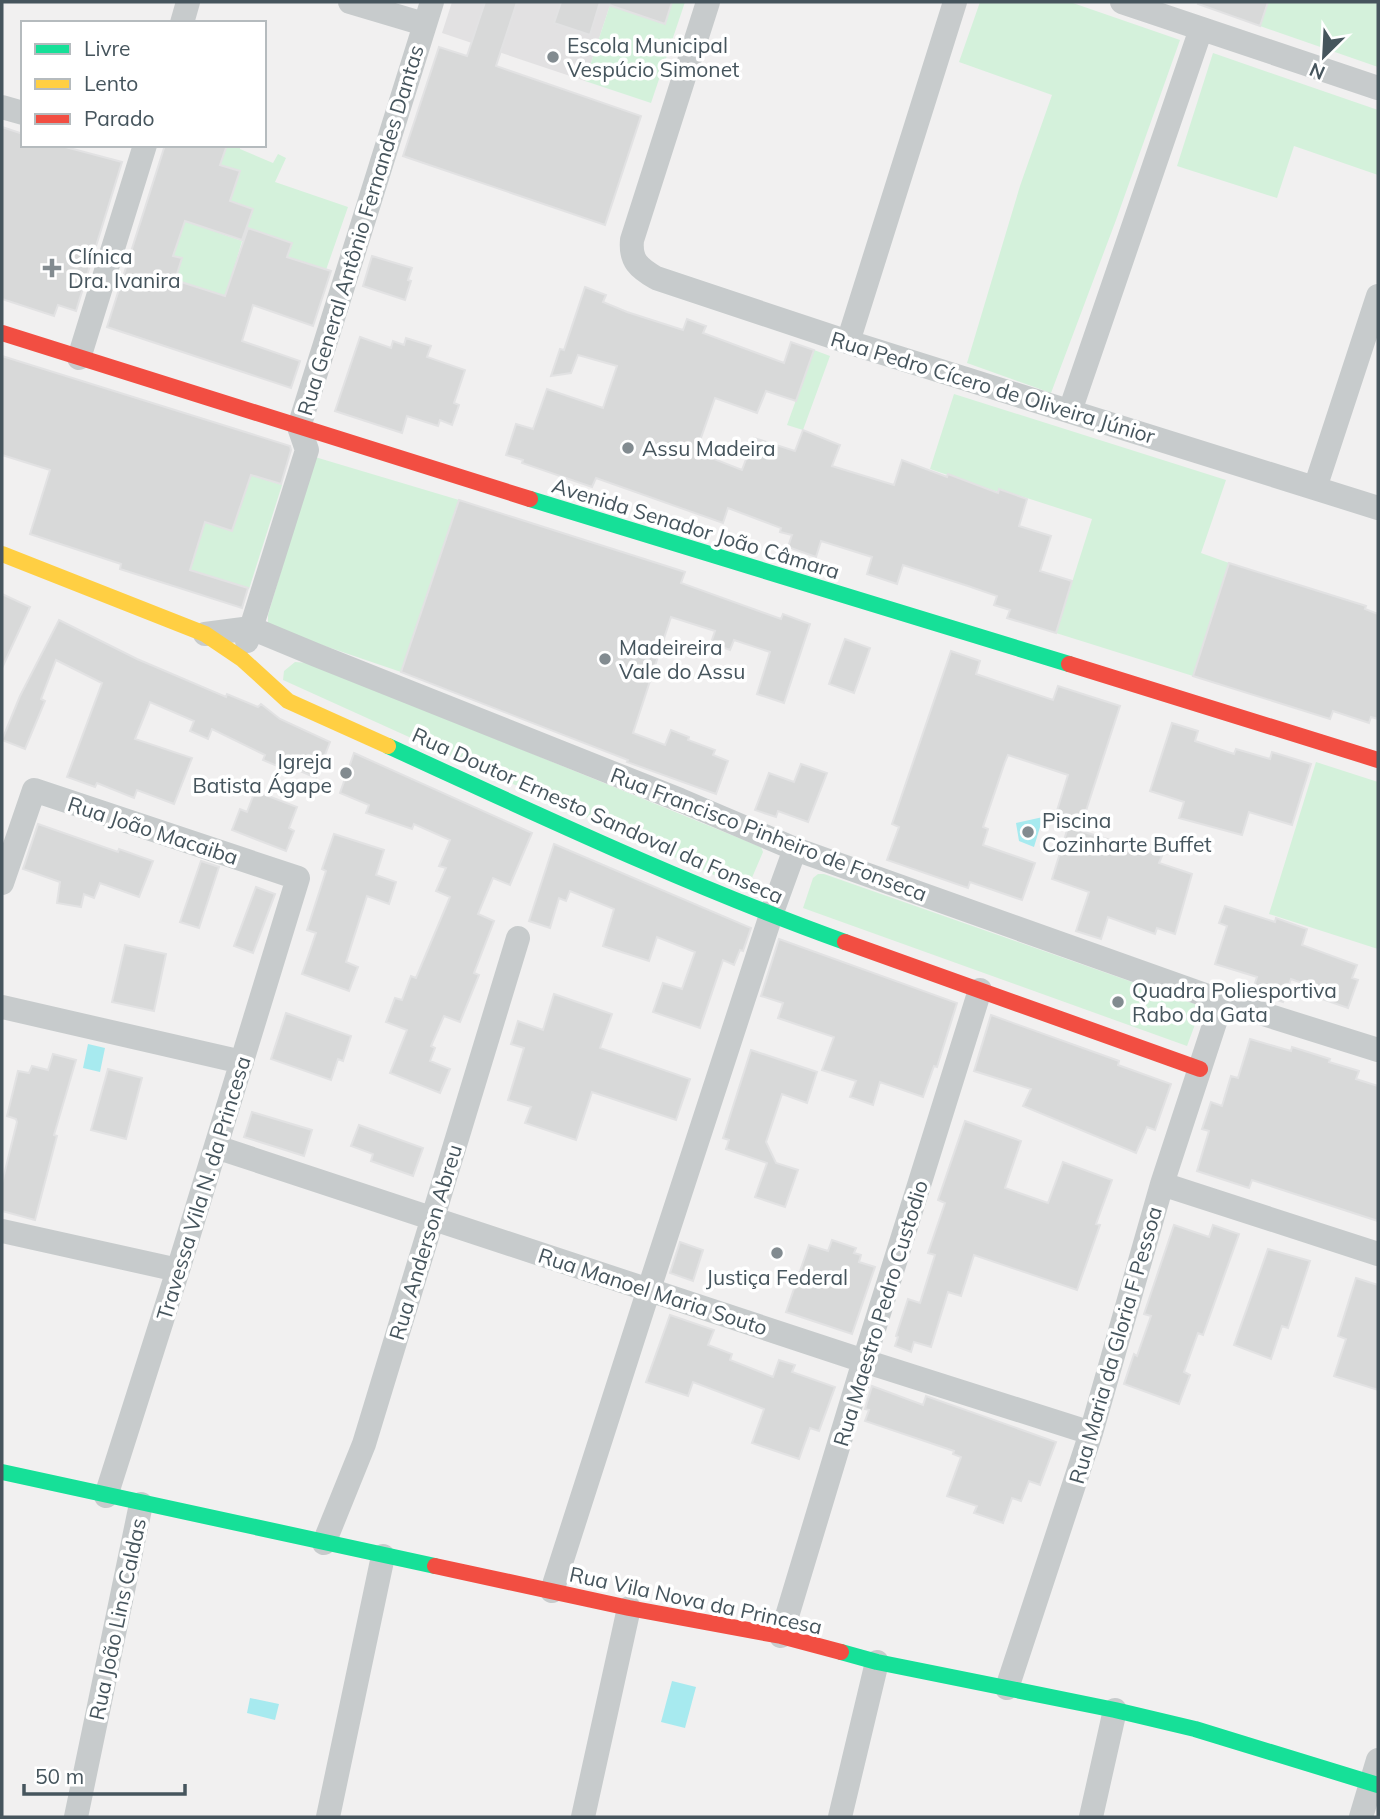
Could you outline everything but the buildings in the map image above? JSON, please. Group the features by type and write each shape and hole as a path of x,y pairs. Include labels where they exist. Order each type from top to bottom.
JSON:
{"street":[{"path":"183,21 188,2"},
{"path":"351,2 428,13"},
{"name":"Rua Pedro Cícero de Oliveira Júnior","path":"708,2 632,240 631,252 643,270 656,278 848,342 1378,508"},
{"path":"848,342 955,2"},
{"path":"1122,2 1378,88"},
{"name":"Rua General Antônio Fernandes Dantas","path":"242,659 307,450 299,427 428,13"},
{"path":"1070,411 1201,29"},
{"path":"2,107 21,112"},
{"path":"79,358 140,147"},
{"path":"1315,488 1378,296"},
{"name":"Avenida Senador João Câmara","path":"2,333 708,555 1378,760"},
{"name":"Rua Doutor Ernesto Sandoval da Fonseca","path":"2,554 205,634 242,659 288,701 615,849 771,915 1200,1069"},
{"path":"205,634 251,628"},
{"name":"Rua Francisco Pinheiro de Fonseca","path":"251,628 680,800 795,849 1222,1001 1378,1050"},
{"name":"Rua João Macaiba","path":"2,883 34,790 298,878"},
{"path":"552,1591 771,915 795,849"},
{"name":"Travessa Vila N. da Princesa","path":"106,1496 298,878"},
{"name":"Rua Anderson Abreu","path":"324,1543 364,1444 518,938"},
{"name":"Rua Maestro Pedro Custodio","path":"781,1636 980,990"},
{"name":"Rua Maria da Gloria F Pessoa","path":"1007,1688 1091,1433 1162,1184 1222,1001"},
{"path":"2,1007 242,1062"},
{"name":"Rua Manoel Maria Souto","path":"216,1147 1091,1433"},
{"path":"1162,1184 1378,1254"},
{"path":"2,1231 178,1270"},
{"name":"Rua Vila Nova da Princesa","path":"2,1472 629,1608 781,1636 877,1662 1115,1710 1376,1776"},
{"name":"Rua João Lins Caldas","path":"76,1817 141,1504"},
{"path":"328,1817 383,1556"},
{"path":"583,1817 629,1608"},
{"path":"840,1817 877,1662"},
{"path":"1091,1817 1115,1710"},
{"path":"1361,1817 1376,1776"}],"shaded area":[{"name":"Escola Municipal Vespúcio Simonet","path":"452,2 611,2 585,81 442,33"}],"green space":[{"path":"611,2 629,2 626,10 665,23 672,2 685,2 651,103 585,81"},
{"path":"980,2 1070,2 1180,40 1051,393 967,363 1020,186 1052,95 959,62"},
{"path":"1268,2 1378,2 1378,67 1260,26"},
{"path":"1213,53 1378,110 1378,175 1294,146 1277,198 1177,166"},
{"path":"226,147 240,147 273,163 278,154 286,158 275,182 348,207 326,270 287,257 292,243 247,228 253,209 230,201 240,171 220,165"},
{"path":"182,220 242,241 232,275 282,292 275,313 175,280 181,259 173,256"},
{"path":"814,350 830,356 803,430 787,425"},
{"path":"954,394 1226,480 1201,553 1229,563 1193,676 1056,633 1092,519 930,469"},
{"path":"315,457 459,500 401,672 272,628 268,623 268,615"},
{"path":"250,475 282,485 249,589 218,579 212,598 184,590 205,522 232,531"},
{"path":"295,662 310,663 761,847 763,852 748,887 745,889 283,680 284,671"},
{"path":"1316,762 1378,782 1378,949 1269,914"},
{"path":"818,874 1195,1004 1200,1011 1187,1046 803,908 813,878"}],"water":[{"name":"Piscina Cozinharte Buffet","path":"1043,817 1034,847 1019,841 1016,823"},
{"path":"88,1044 105,1048 100,1072 83,1068"},
{"path":"672,1681 696,1687 685,1728 661,1722"},
{"path":"250,1698 279,1704 275,1720 247,1713"}],"traffic: fast":[{"path":"530,499 1069,664"},
{"path":"388,746 672,874 845,942"},
{"path":"2,1472 435,1566"},
{"path":"841,1652 877,1662 1195,1729 1378,1785"}],"traffic: slow":[{"path":"2,554 205,634 242,659 288,701 388,746"}],"traffic: jam":[{"path":"2,333 530,499"},
{"path":"1069,664 1378,760"},
{"path":"845,942 1200,1069"},
{"path":"435,1566 629,1608 781,1636 841,1652"}],"place":[{"name":"Escola Municipal Vespúcio Simonet","path":"553,57"},
{"name":"Clínica Dra. Ivanira","path":"52,268"},
{"name":"Assu Madeira","path":"628,448"},
{"name":"Madeireira Vale do Assu","path":"605,659"},
{"name":"Igreja Batista Ágape","path":"346,773"},
{"name":"Piscina Cozinharte Buffet","path":"1028,832"},
{"name":"Quadra Poliesportiva Rabo da Gata","path":"1118,1002"},
{"name":"Justiça Federal","path":"777,1253"}]}
